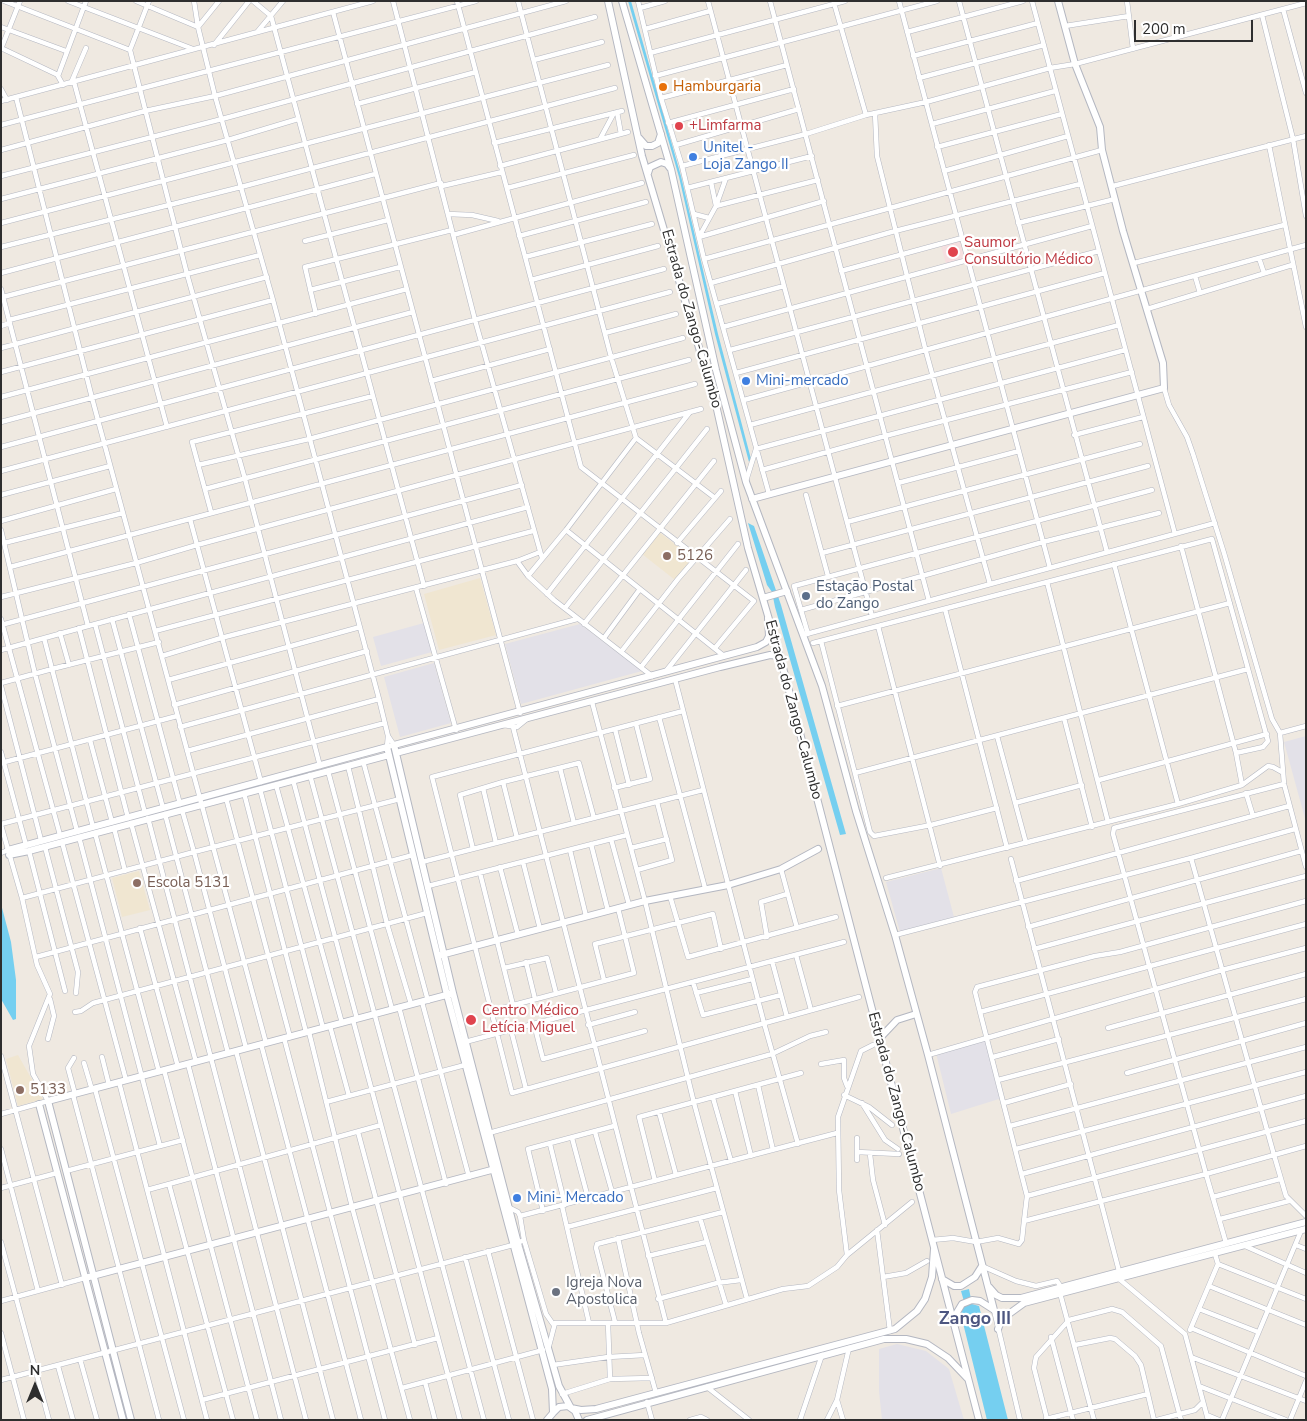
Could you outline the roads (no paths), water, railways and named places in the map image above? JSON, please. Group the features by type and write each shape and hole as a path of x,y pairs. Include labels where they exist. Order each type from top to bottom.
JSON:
{"street":[{"path":"4,1 130,50"},
{"path":"20,1 1,48 58,75 63,85"},
{"path":"68,1 195,50"},
{"path":"58,75 86,1"},
{"path":"136,1 148,4 198,27"},
{"path":"194,1 198,27 215,96 267,277 340,558 367,651 391,746 400,799 427,913 441,955"},
{"path":"198,27 219,1"},
{"path":"214,44 249,1"},
{"path":"252,1 271,16 424,586"},
{"path":"258,32 282,1"},
{"path":"1,102 373,1"},
{"path":"392,1 424,114 475,320 496,388 541,555"},
{"path":"1,125 338,38 458,4 476,1"},
{"path":"518,1 605,333 636,438 715,498"},
{"path":"1,150 85,127 215,96 566,1"},
{"name":"Estrada do Zango-Calumbo","path":"608,1 638,137 716,405 742,522 781,660 979,1420"},
{"name":"Estrada do Zango-Calumbo","path":"622,1 671,169 716,370 746,482 787,591 806,634 822,686 856,812 882,893 928,1055 976,1242"},
{"path":"638,1 655,76 682,166 704,259 769,494"},
{"path":"640,8 664,1"},
{"path":"708,1 872,616"},
{"path":"770,1 929,601"},
{"path":"650,53 845,1"},
{"path":"899,1 1050,568"},
{"path":"655,76 937,1"},
{"path":"959,1 1068,413 1107,552"},
{"path":"907,32 1023,1"},
{"path":"1032,1 1175,534"},
{"path":"1127,1 1133,49"},
{"path":"1061,2 1075,64 1100,128 1102,150 1162,363 1164,388 1169,405 1187,437 1215,523 1266,704 1280,733 1284,784 1306,866"},
{"path":"834,3 866,115"},
{"path":"682,166 806,134 866,115 982,88 1050,68 1075,64 1306,3"},
{"path":"148,4 130,50 133,66 193,297 232,432 320,767"},
{"path":"458,4 581,467 754,601 715,648"},
{"path":"1283,9 1306,93"},
{"path":"645,29 710,11"},
{"path":"332,12 520,713"},
{"path":"1262,15 1293,139 1306,216"},
{"path":"1065,26 1129,16"},
{"path":"1,176 222,119 595,17"},
{"path":"913,56 1038,23"},
{"path":"1,27 66,51"},
{"path":"534,60 602,42"},
{"path":"920,78 1044,45"},
{"path":"86,48 73,82 167,427"},
{"path":"1,223 608,65"},
{"path":"661,98 787,65"},
{"path":"357,104 476,72"},
{"path":"1,247 241,187 615,88"},
{"path":"668,123 794,88"},
{"path":"1,89 7,100"},
{"path":"932,124 1055,91"},
{"path":"16,98 128,536 159,642 186,751 202,801 245,961 289,1151 361,1420"},
{"path":"676,145 799,109"},
{"path":"494,143 618,112"},
{"path":"618,112 621,134"},
{"path":"600,139 618,112"},
{"path":"875,113 876,150 895,231 903,255 932,375 990,584"},
{"path":"938,146 1062,114"},
{"path":"1,198 228,140 298,119"},
{"path":"500,166 628,132"},
{"path":"638,137 646,146 652,146 660,140 661,132"},
{"path":"944,171 1068,136"},
{"path":"1113,186 1306,136"},
{"path":"1269,145 1306,327"},
{"path":"704,259 1006,178 1102,150"},
{"path":"507,188 634,155"},
{"path":"687,188 812,156"},
{"path":"648,173 650,167 661,162 667,164 671,169"},
{"path":"3,296 382,198 502,172"},
{"path":"1,273 375,174"},
{"path":"699,237 716,206 726,178"},
{"path":"716,206 818,180"},
{"path":"711,182 716,206"},
{"path":"316,314 306,267 394,243 515,219 571,201 642,183"},
{"path":"711,283 895,231 1080,184"},
{"path":"1018,223 1115,199"},
{"path":"699,237 824,201"},
{"path":"519,236 646,202"},
{"path":"448,214 472,215 499,221"},
{"path":"694,214 709,218"},
{"path":"305,241 388,220"},
{"path":"525,257 652,224"},
{"path":"1134,263 1284,225"},
{"path":"723,327 791,310 1092,226"},
{"path":"841,271 962,238"},
{"path":"744,400 868,366 925,348 987,333 1306,245"},
{"path":"531,280 658,246"},
{"path":"730,350 854,315 1030,271 1099,251"},
{"path":"1,326 68,304 129,287 260,255"},
{"path":"1259,258 1264,273"},
{"path":"1148,310 1200,292 1292,265"},
{"path":"310,290 400,267"},
{"path":"1,447 664,269"},
{"path":"736,373 1037,293 1105,273"},
{"path":"1194,276 1200,292"},
{"path":"1,348 267,277"},
{"path":"717,304 784,286"},
{"path":"1,289 4,307 16,344 88,626"},
{"path":"1,397 407,290"},
{"path":"1,471 670,292"},
{"path":"1,372 22,368 141,334 273,300"},
{"path":"1,422 413,312"},
{"path":"605,333 676,314"},
{"path":"750,425 1119,325"},
{"path":"198,465 238,457 683,338"},
{"path":"431,381 550,349"},
{"path":"756,448 1125,350"},
{"path":"205,489 688,360"},
{"path":"762,470 1132,372"},
{"path":"10,567 508,432 695,384"},
{"path":"752,500 952,444 1164,388"},
{"path":"211,512 192,442 303,416 373,396"},
{"path":"1,597 136,563 701,409"},
{"path":"547,594 690,412"},
{"path":"1074,435 1143,417"},
{"path":"564,608 641,515 707,429"},
{"path":"528,576 541,555 566,530 636,438"},
{"path":"847,522 1140,444"},
{"path":"746,482 756,448"},
{"path":"898,483 1019,450"},
{"path":"584,624 714,461"},
{"path":"1,495 110,466"},
{"path":"822,553 1148,466"},
{"path":"2,625 22,618 522,485"},
{"path":"1,521 116,489"},
{"path":"1152,490 794,586 806,634 1215,523"},
{"path":"677,543 721,491"},
{"path":"806,496 828,576"},
{"path":"1,650 528,507"},
{"path":"800,610 983,558 1159,512"},
{"path":"4,543 123,513"},
{"path":"190,519 248,734 271,832 303,946 349,1096"},
{"path":"622,652 696,557 730,519"},
{"path":"1,530 54,749 143,1076 160,1146"},
{"path":"566,530 726,657"},
{"path":"155,631 533,531"},
{"path":"813,643 1181,546 1212,540 1267,734 1268,744 1263,747 1236,753"},
{"path":"641,667 738,544"},
{"path":"1181,546 1232,744 1236,753 1242,785"},
{"path":"162,656 221,638 541,555"},
{"path":"517,561 528,576 547,594 653,677"},
{"path":"1114,564 1178,804"},
{"path":"664,674 746,570"},
{"path":"1047,582 1099,780 1108,822"},
{"path":"416,588 456,730"},
{"path":"604,638 640,589"},
{"path":"763,598 787,591"},
{"path":"838,706 1230,602"},
{"path":"945,608 1007,848"},
{"path":"130,614 246,1048"},
{"path":"1,854 261,786 391,746 726,657 757,647 766,642 769,636 768,618"},
{"path":"1,619 126,1080"},
{"path":"112,619 206,971 264,1158 333,1420"},
{"path":"180,728 241,710 501,642 577,619"},
{"path":"95,624 306,1420"},
{"path":"878,626 931,825 940,866"},
{"path":"168,680 360,627"},
{"path":"79,628 121,792 196,1062"},
{"path":"60,633 69,665"},
{"path":"44,638 94,830 138,991 183,1140 257,1420"},
{"path":"821,641 870,832 874,836 931,825 997,808"},
{"path":"76,993 78,972 1,685 35,674 159,642"},
{"path":"174,705 367,651"},
{"path":"202,801 226,798 261,786 276,785 770,655 778,656 781,660"},
{"path":"855,773 1248,669"},
{"path":"675,679 752,979 798,1144"},
{"path":"186,751 379,699"},
{"path":"592,702 645,901 694,1103 747,1299"},
{"path":"683,711 432,777 512,1093 860,997"},
{"path":"3,762 124,732 177,716"},
{"path":"659,717 705,888"},
{"path":"501,725 521,726 528,718"},
{"path":"1064,718 1092,826"},
{"path":"48,1039 54,1016 49,991 40,971 1,825 138,787 385,723"},
{"path":"614,788 650,779 636,724"},
{"path":"1280,733 1306,726"},
{"path":"513,727 599,1069 637,1210 658,1299 666,1323"},
{"path":"615,729 629,785"},
{"path":"1099,780 1267,734"},
{"path":"997,736 1026,843"},
{"path":"90,740 125,871"},
{"path":"1,752 18,819 41,893 65,991"},
{"path":"392,754 428,886 465,1065 518,1242 546,1314 553,1324"},
{"path":"363,761 469,1177"},
{"path":"473,849 460,795 525,776 580,764 594,818"},
{"path":"348,766 387,924 411,1004"},
{"path":"886,878 940,866 1178,804 1242,785 1268,766 1273,766 1282,772"},
{"path":"560,768 574,823"},
{"path":"328,770 370,928 418,1078 446,1184"},
{"path":"310,776 395,1084 441,1264 484,1420"},
{"path":"293,780 336,937 372,1090 418,1270 460,1420"},
{"path":"503,782 517,838"},
{"path":"1226,1243 1148,967 1113,834 1114,828 1284,784"},
{"path":"276,785 342,1023"},
{"path":"1015,803 1082,785"},
{"path":"483,788 496,843"},
{"path":"422,862 703,790"},
{"path":"244,793 254,837 410,1420"},
{"path":"1246,794 1253,816"},
{"path":"226,798 267,956 312,1144 385,1420"},
{"path":"22,898 400,799"},
{"path":"637,870 672,860 657,802"},
{"path":"1016,881 1289,806"},
{"path":"894,935 1192,858 1295,829"},
{"path":"428,886 627,835"},
{"path":"631,848 667,838"},
{"path":"611,839 629,905"},
{"path":"591,844 608,911"},
{"path":"441,955 645,901 728,884 781,869 818,849"},
{"path":"570,850 586,916"},
{"path":"1028,927 1301,851"},
{"path":"36,957 413,855"},
{"path":"1192,858 1280,1179 1289,1201 1306,1216"},
{"path":"1011,859 1101,1200 1118,1274 1185,1334 1207,1416"},
{"path":"523,862 540,929"},
{"path":"500,868 518,935"},
{"path":"781,869 797,928"},
{"path":"480,873 513,1005"},
{"path":"1034,948 1306,876"},
{"path":"766,937 761,902 787,894"},
{"path":"670,896 688,957 836,917"},
{"path":"932,1240 953,1238 976,1242 998,1238 1022,1242 1027,1196 975,992 977,987 1306,901"},
{"path":"491,1011 635,972 618,908"},
{"path":"75,1012 81,1011 88,1004 427,913"},
{"path":"604,980 594,945 713,914 721,949"},
{"path":"980,1012 1306,924"},
{"path":"140,928 178,1067"},
{"path":"466,1042 844,942"},
{"path":"928,1055 1053,1017 1306,948"},
{"path":"796,955 811,1010"},
{"path":"504,968 547,958 556,993"},
{"path":"772,961 787,1017"},
{"path":"526,962 535,999"},
{"path":"1108,1028 1306,974"},
{"path":"696,993 752,979"},
{"path":"693,982 703,1015 781,995"},
{"path":"1,1114 450,994"},
{"path":"450,994 466,1042 496,1169 510,1208 545,1350 552,1389 550,1418"},
{"path":"50,999 29,1046 33,1074 48,1102 131,1420"},
{"path":"998,1080 1235,1016 1306,999"},
{"path":"588,1025 635,1012"},
{"path":"879,1039 897,1020 916,1014"},
{"path":"1127,1073 1306,1023"},
{"path":"534,1024 543,1059 593,1044 645,1032"},
{"path":"511,1030 526,1089"},
{"path":"489,1133 772,1054 810,1036 826,1032"},
{"path":"992,1057 1059,1038"},
{"path":"847,1255 839,1190 838,1117 847,1086 861,1051 873,1045"},
{"path":"1010,1126 1181,1082 1306,1047"},
{"path":"1,1056 62,1285"},
{"path":"102,1057 109,1085"},
{"path":"74,1058 68,1068 74,1094 159,1420"},
{"path":"821,1064 844,1060 847,1086"},
{"path":"84,1063 94,1089 114,1158 184,1420"},
{"path":"188,1064 252,1314 282,1420"},
{"path":"326,1102 465,1065"},
{"path":"1016,1149 1306,1072"},
{"path":"655,1181 639,1118 801,1073"},
{"path":"119,1082 207,1420"},
{"path":"1004,1103 1071,1084"},
{"path":"758,1085 773,1150"},
{"path":"735,1091 751,1156"},
{"path":"844,1095 862,1103 892,1125"},
{"path":"1022,1174 1306,1096"},
{"path":"712,1098 730,1161"},
{"path":"857,1152 870,1154 898,1152 885,1140 862,1103"},
{"path":"39,1104 123,1420"},
{"path":"660,1112 676,1175"},
{"path":"1027,1196 1306,1121"},
{"path":"147,1190 381,1125"},
{"path":"543,1210 528,1149 614,1126"},
{"path":"358,1132 415,1345"},
{"path":"595,1132 612,1192"},
{"path":"520,1216 838,1133"},
{"path":"572,1138 588,1198"},
{"path":"857,1160 858,1138"},
{"path":"66,1171 183,1140"},
{"path":"550,1144 589,1323"},
{"path":"1024,1221 1306,1146"},
{"path":"1,1149 38,1291"},
{"path":"870,1154 873,1180 884,1224"},
{"path":"1,1300 446,1184 496,1169"},
{"path":"1,1188 57,1173"},
{"path":"1213,1197 1280,1179"},
{"path":"169,1184 233,1420"},
{"path":"567,1227 717,1188"},
{"path":"1220,1219 1289,1201"},
{"path":"553,1324 608,1322 666,1323 783,1289 808,1286 837,1267 847,1255 912,1202"},
{"path":"510,1208 518,1212 520,1216 518,1242"},
{"path":"615,1322 596,1248 600,1242 723,1212"},
{"path":"700,1218 717,1283 726,1305"},
{"path":"987,1284 996,1295 1011,1300 1061,1290 1306,1222"},
{"path":"877,1230 890,1331"},
{"path":"1118,1274 1215,1254 1303,1230"},
{"path":"1196,1410 1221,1420 1303,1230"},
{"path":"618,1238 645,1355 656,1393"},
{"path":"1,1242 49,1420"},
{"path":"1,1380 277,1308 518,1242"},
{"path":"648,1256 706,1242"},
{"path":"976,1242 1020,1420"},
{"path":"1296,1245 1306,1249"},
{"path":"1245,1246 1306,1274"},
{"path":"550,1418 560,1407 596,1409 890,1331 904,1324 917,1312 925,1299 932,1277 934,1249"},
{"path":"488,1251 533,1420"},
{"path":"1185,1334 1191,1328 1218,1264 1215,1254"},
{"path":"465,1257 508,1420"},
{"path":"883,1277 906,1273 928,1260"},
{"path":"1218,1264 1306,1299"},
{"path":"941,1278 954,1286 961,1286 975,1277 982,1266"},
{"path":"982,1266 1016,1281 1036,1286 1057,1281 1061,1290 1094,1420"},
{"path":"658,1299 717,1283 741,1280"},
{"path":"1209,1286 1268,1308 1306,1325"},
{"path":"998,1330 1002,1319 1016,1307 1061,1290"},
{"path":"980,1301 990,1297"},
{"path":"953,1319 962,1304 972,1300 980,1301 994,1310"},
{"path":"1148,1394 1046,1419 1034,1362 1051,1338 1068,1320 1112,1309 1122,1312 1161,1346 1180,1417"},
{"path":"1199,1309 1258,1332"},
{"path":"608,1322 610,1379"},
{"path":"553,1324 545,1350 553,1365 562,1394 578,1415 578,1420"},
{"path":"1191,1328 1306,1376"},
{"path":"1,1333 24,1420"},
{"path":"202,1400 438,1338"},
{"path":"1051,1338 1073,1420"},
{"path":"1075,1345 1104,1338 1115,1339 1139,1360 1156,1420 1180,1417 1196,1410 1203,1402"},
{"path":"587,1420 647,1402 884,1339 915,1340 939,1351 969,1380"},
{"path":"827,1420 838,1400 849,1348"},
{"path":"402,1388 545,1350"},
{"path":"553,1365 608,1356 645,1355"},
{"path":"800,1420 822,1355"},
{"path":"1191,1356 1306,1402"},
{"path":"80,1359 97,1420"},
{"path":"58,1366 73,1420"},
{"path":"562,1394 610,1379 652,1378"},
{"path":"425,1382 435,1420"},
{"path":"1290,1420 1306,1382"},
{"path":"1199,1386 1232,1397 1286,1420"},
{"path":"707,1387 749,1420"},
{"path":"838,1400 842,1420"},
{"path":"647,1402 652,1420"},
{"path":"690,1420 701,1417 707,1420"}],"water":[{"path":"628,1 631,1 681,176 718,334 751,459 749,462 715,334 679,177"},
{"path":"748,523 754,526 781,605 846,834 840,835 772,592 767,585"},
{"path":"1,904 11,942 16,980 16,1019 13,1020 1,999"},
{"path":"969,1289 972,1304 979,1306 1008,1420 987,1420 960,1311 965,1305 961,1291"}],"place":[{"name":"Hamburgaria","path":"663,87"},
{"name":"+Limfarma","path":"679,126"},
{"name":"Unitel - Loja Zango II","path":"693,157"},
{"name":"Saumor Consultório Médico","path":"953,252"},
{"name":"Mini-mercado","path":"746,381"},
{"name":"5126","path":"667,556"},
{"name":"Estação Postal do Zango","path":"806,596"},
{"name":"Escola 5131","path":"137,883"},
{"name":"Centro Médico Letícia Miguel","path":"471,1020"},
{"name":"5133","path":"20,1090"},
{"name":"Mini- Mercado","path":"517,1198"},
{"name":"Igreja Nova Apostolica","path":"556,1292"}],"district":[{"name":"Zango III","path":"975,1320"}]}
